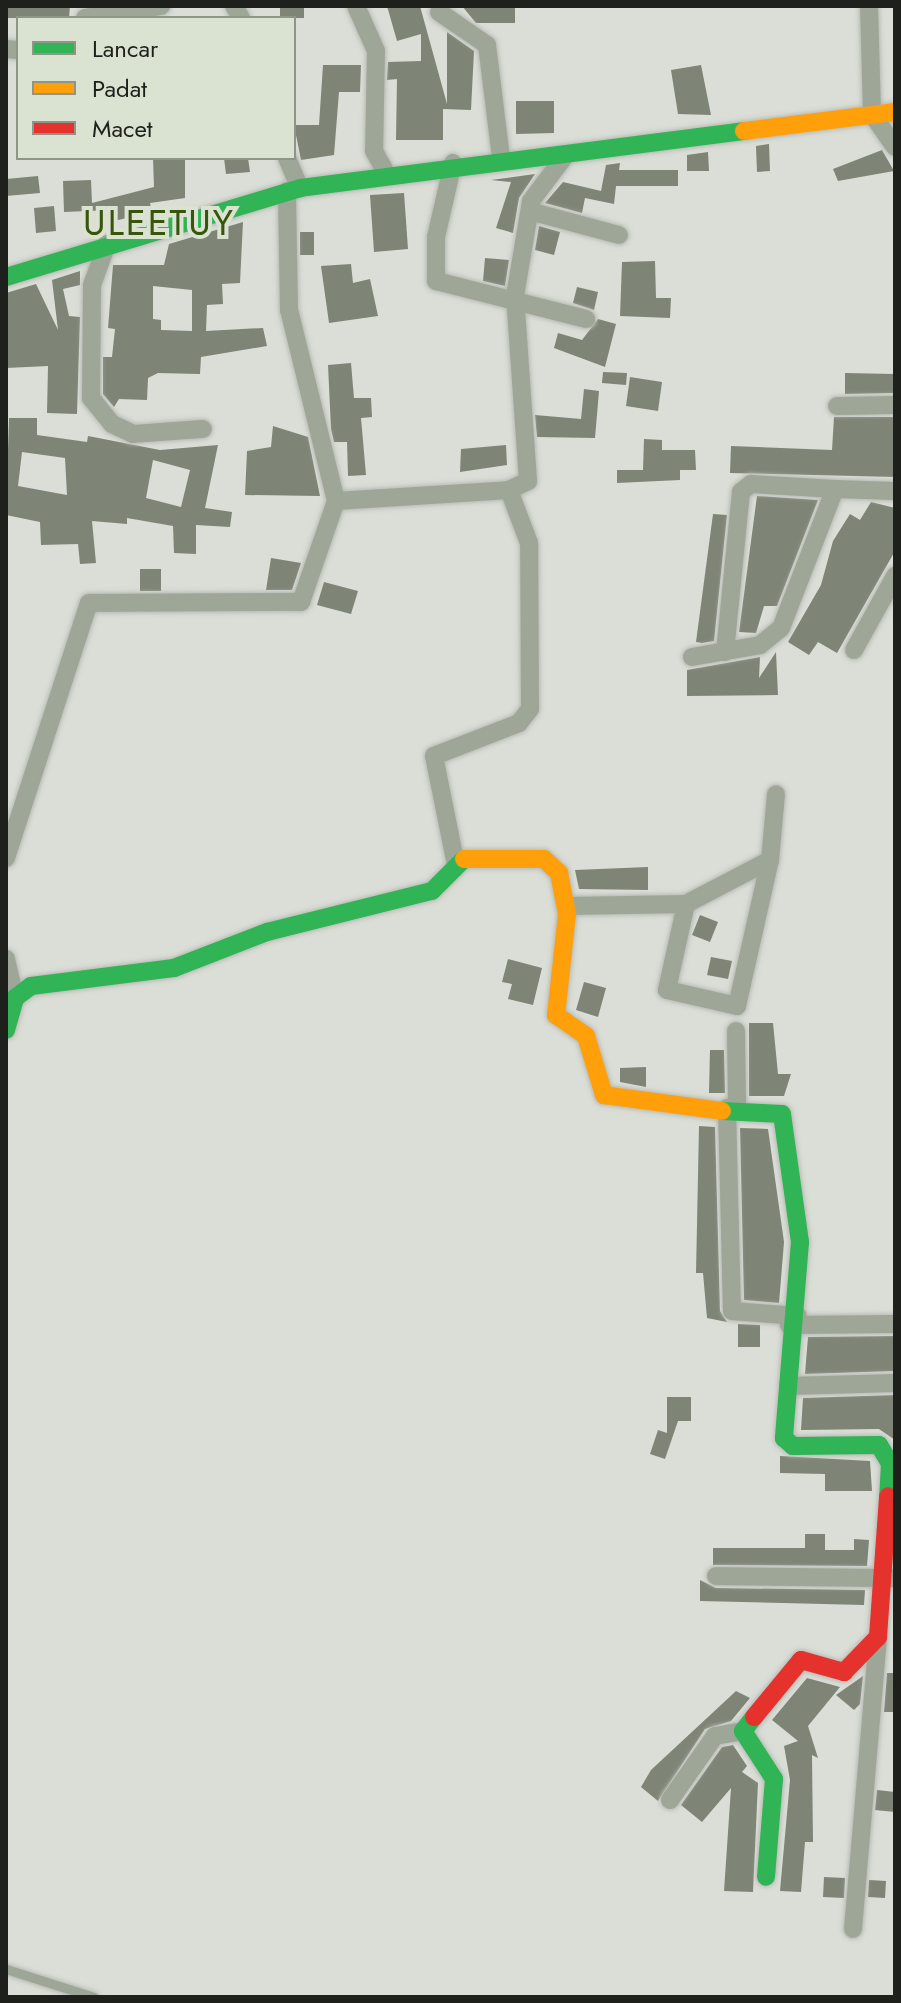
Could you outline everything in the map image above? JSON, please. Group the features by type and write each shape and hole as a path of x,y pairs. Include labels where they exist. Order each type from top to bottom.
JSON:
{"street":[{"path":"98,16 161,6"},
{"path":"356,6 376,51 374,151 387,174"},
{"path":"869,6 872,114 895,147"},
{"path":"439,12 487,45 501,157"},
{"path":"6,277 293,189 453,163 501,157 565,156 895,112"},
{"path":"336,501 509,490 529,475 515,296 533,212 531,201 565,156"},
{"path":"6,858 89,603 298,605 336,501 289,310 293,189 287,160"},
{"path":"453,163 436,237 436,281 515,296 586,319"},
{"path":"533,212 619,235"},
{"path":"107,244 92,285 91,398 112,424 133,434 203,429"},
{"path":"837,406 895,405"},
{"path":"725,652 741,492 751,484 895,491"},
{"path":"692,657 760,645 781,628 835,489"},
{"path":"456,865 434,756 519,723 530,709 529,543 509,490"},
{"path":"854,650 895,576"},
{"path":"686,904 667,990 737,1006 770,860 776,794"},
{"path":"15,998 31,986 174,968 267,932 432,891 465,858 548,860 559,873 566,906 556,1015 586,1036 604,1095 676,1109 776,1109 785,1120 800,1242 788,1386 789,1444 879,1445 887,1452 886,1578 878,1637 853,1929"},
{"path":"566,906 686,904 770,860"},
{"path":"8,966 31,986"},
{"path":"6,1030 15,998 8,966"},
{"path":"736,1031 732,1108 732,1311 794,1321 895,1324"},
{"path":"788,1386 895,1383"},
{"path":"716,1576 886,1578"},
{"path":"670,1800 715,1736 743,1731 801,1660 844,1672 878,1637"},
{"path":"743,1731 774,1779 766,1877"}],"lane":[{"path":"6,1969 94,1997"}],"building":[{"path":"6,6 70,6 69,16 6,18"},
{"path":"280,6 304,6 304,18 280,16"},
{"path":"387,6 420,6 447,104 447,32 474,51 471,110 443,109 443,140 396,140 397,79 387,80 388,62 421,61 421,34 397,41"},
{"path":"462,6 515,6 515,23 476,23"},
{"path":"323,65 361,65 360,92 339,92 334,155 301,160 296,125 319,125"},
{"path":"701,65 711,115 678,114 671,70"},
{"path":"516,101 554,101 554,133 516,134"},
{"path":"769,144 770,171 757,172 756,146"},
{"path":"882,150 894,171 838,181 833,169"},
{"path":"708,152 709,171 687,171 687,155"},
{"path":"153,160 185,160 185,198 150,203 152,212 114,221 112,210 64,212 63,181 91,180 92,203 154,187"},
{"path":"224,160 248,160 250,172 226,174"},
{"path":"620,163 619,170 678,170 678,186 616,186 614,204 585,198 582,213 545,203 563,182 601,191 606,165"},
{"path":"535,174 519,198 513,233 496,228 511,182 491,180"},
{"path":"38,176 40,193 6,196 6,179"},
{"path":"404,193 408,249 374,252 370,195"},
{"path":"54,206 56,231 36,233 34,208"},
{"path":"243,222 240,283 222,284 223,304 207,305 206,331 263,328 267,346 201,357 200,374 158,373 148,378 147,400 119,399 114,407 103,394 103,357 112,357 115,329 108,328 113,265 164,265 169,244","holes":["153,286 192,290 192,331 161,330 161,320 153,319"]},
{"path":"539,226 560,232 554,255 535,250"},
{"path":"300,232 314,232 314,255 300,255"},
{"path":"485,258 509,260 505,286 483,281"},
{"path":"655,261 656,298 671,298 670,318 620,316 622,262"},
{"path":"351,264 353,283 370,279 378,316 329,323 321,266"},
{"path":"80,271 80,285 63,289 69,316 80,317 77,414 47,413 48,366 6,368 6,293 36,284 58,330 52,280"},
{"path":"577,287 598,292 594,310 573,303"},
{"path":"598,319 616,324 605,367 554,348 558,333 582,340"},
{"path":"351,363 354,398 371,398 372,417 361,418 366,475 348,476 347,442 334,442 331,429 328,365"},
{"path":"603,372 627,373 626,385 602,383"},
{"path":"845,373 894,374 894,393 845,394"},
{"path":"630,377 662,382 658,411 626,406"},
{"path":"584,389 599,391 595,438 537,437 535,415 581,419"},
{"path":"834,417 895,417 895,477 730,473 731,446 832,450"},
{"path":"9,418 37,418 37,435 87,442 88,436 160,450 218,445 205,508 232,512 230,527 196,525 196,554 174,553 173,526 127,518 127,524 92,521 96,563 80,564 78,544 41,545 40,522 6,515","holes":["22,452 65,458 67,495 18,486","153,460 190,470 181,507 146,498"]},
{"path":"273,426 308,437 320,496 245,495 247,451 271,447"},
{"path":"644,439 662,440 662,450 695,450 696,470 680,470 680,480 617,483 617,470 643,470"},
{"path":"506,445 507,465 460,472 461,449"},
{"path":"757,496 818,500 777,606 764,606 756,633 739,632"},
{"path":"871,502 895,508 895,551 837,653 818,642 809,655 788,642 821,585 833,541 850,514 860,520"},
{"path":"713,514 727,515 714,641 702,643 696,642"},
{"path":"271,558 301,563 292,590 266,590"},
{"path":"140,569 161,569 161,591 140,591"},
{"path":"324,582 358,591 351,614 317,605"},
{"path":"776,652 778,695 687,696 687,670 760,657 759,678"},
{"path":"648,867 648,890 579,889 575,870"},
{"path":"700,915 718,922 710,942 692,935"},
{"path":"711,957 732,961 728,979 707,975"},
{"path":"508,959 542,968 533,1005 508,999 512,984 502,982"},
{"path":"584,982 606,988 598,1017 576,1010"},
{"path":"749,1023 773,1023 778,1074 791,1074 784,1096 749,1096"},
{"path":"710,1050 724,1050 725,1093 709,1093"},
{"path":"646,1067 646,1087 620,1082 620,1068"},
{"path":"699,1126 715,1127 720,1311 727,1322 707,1318 703,1273 696,1273"},
{"path":"740,1128 768,1129 784,1242 779,1303 744,1300"},
{"path":"738,1324 760,1325 760,1347 738,1347"},
{"path":"895,1336 895,1371 805,1374 808,1337"},
{"path":"895,1395 895,1440 879,1429 801,1430 803,1398"},
{"path":"667,1397 691,1397 691,1421 678,1421 665,1459 650,1454 658,1430 667,1433"},
{"path":"780,1456 870,1461 872,1491 825,1491 825,1474 780,1473"},
{"path":"805,1534 825,1534 825,1550 854,1550 854,1539 869,1540 867,1566 713,1565 713,1548 805,1548"},
{"path":"700,1580 716,1588 865,1590 864,1605 700,1601"},
{"path":"887,1673 895,1673 895,1712 884,1712"},
{"path":"863,1676 860,1704 854,1710 836,1695"},
{"path":"807,1678 840,1687 808,1726 818,1758 812,1755 813,1842 805,1842 801,1892 780,1891 790,1780 784,1746 798,1741 772,1720"},
{"path":"736,1691 750,1698 731,1721 705,1729 658,1801 641,1787 651,1770"},
{"path":"733,1745 747,1766 742,1772 758,1783 753,1892 724,1891 731,1788 702,1822 681,1805 722,1747"},
{"path":"877,1790 895,1792 895,1812 875,1810"},
{"path":"824,1877 845,1878 844,1898 823,1897"},
{"path":"869,1880 886,1881 885,1898 868,1897"}],"traffic: fast":[{"path":"6,277 300,188 744,131"},
{"path":"6,1030 15,998 31,986 174,968 267,932 432,891 464,859"},
{"path":"722,1111 782,1114 800,1242 784,1438 793,1446 879,1445 890,1463 888,1496"},
{"path":"754,1717 743,1731 774,1779 766,1877"}],"traffic: slow":[{"path":"744,131 895,112"},
{"path":"464,859 544,859 559,873 567,914 556,1015 586,1036 604,1095 722,1111"}],"traffic: jam":[{"path":"754,1717 801,1660 844,1672 878,1637 888,1496"}],"district":[{"name":"ULEETUY","path":"159,223"}]}
